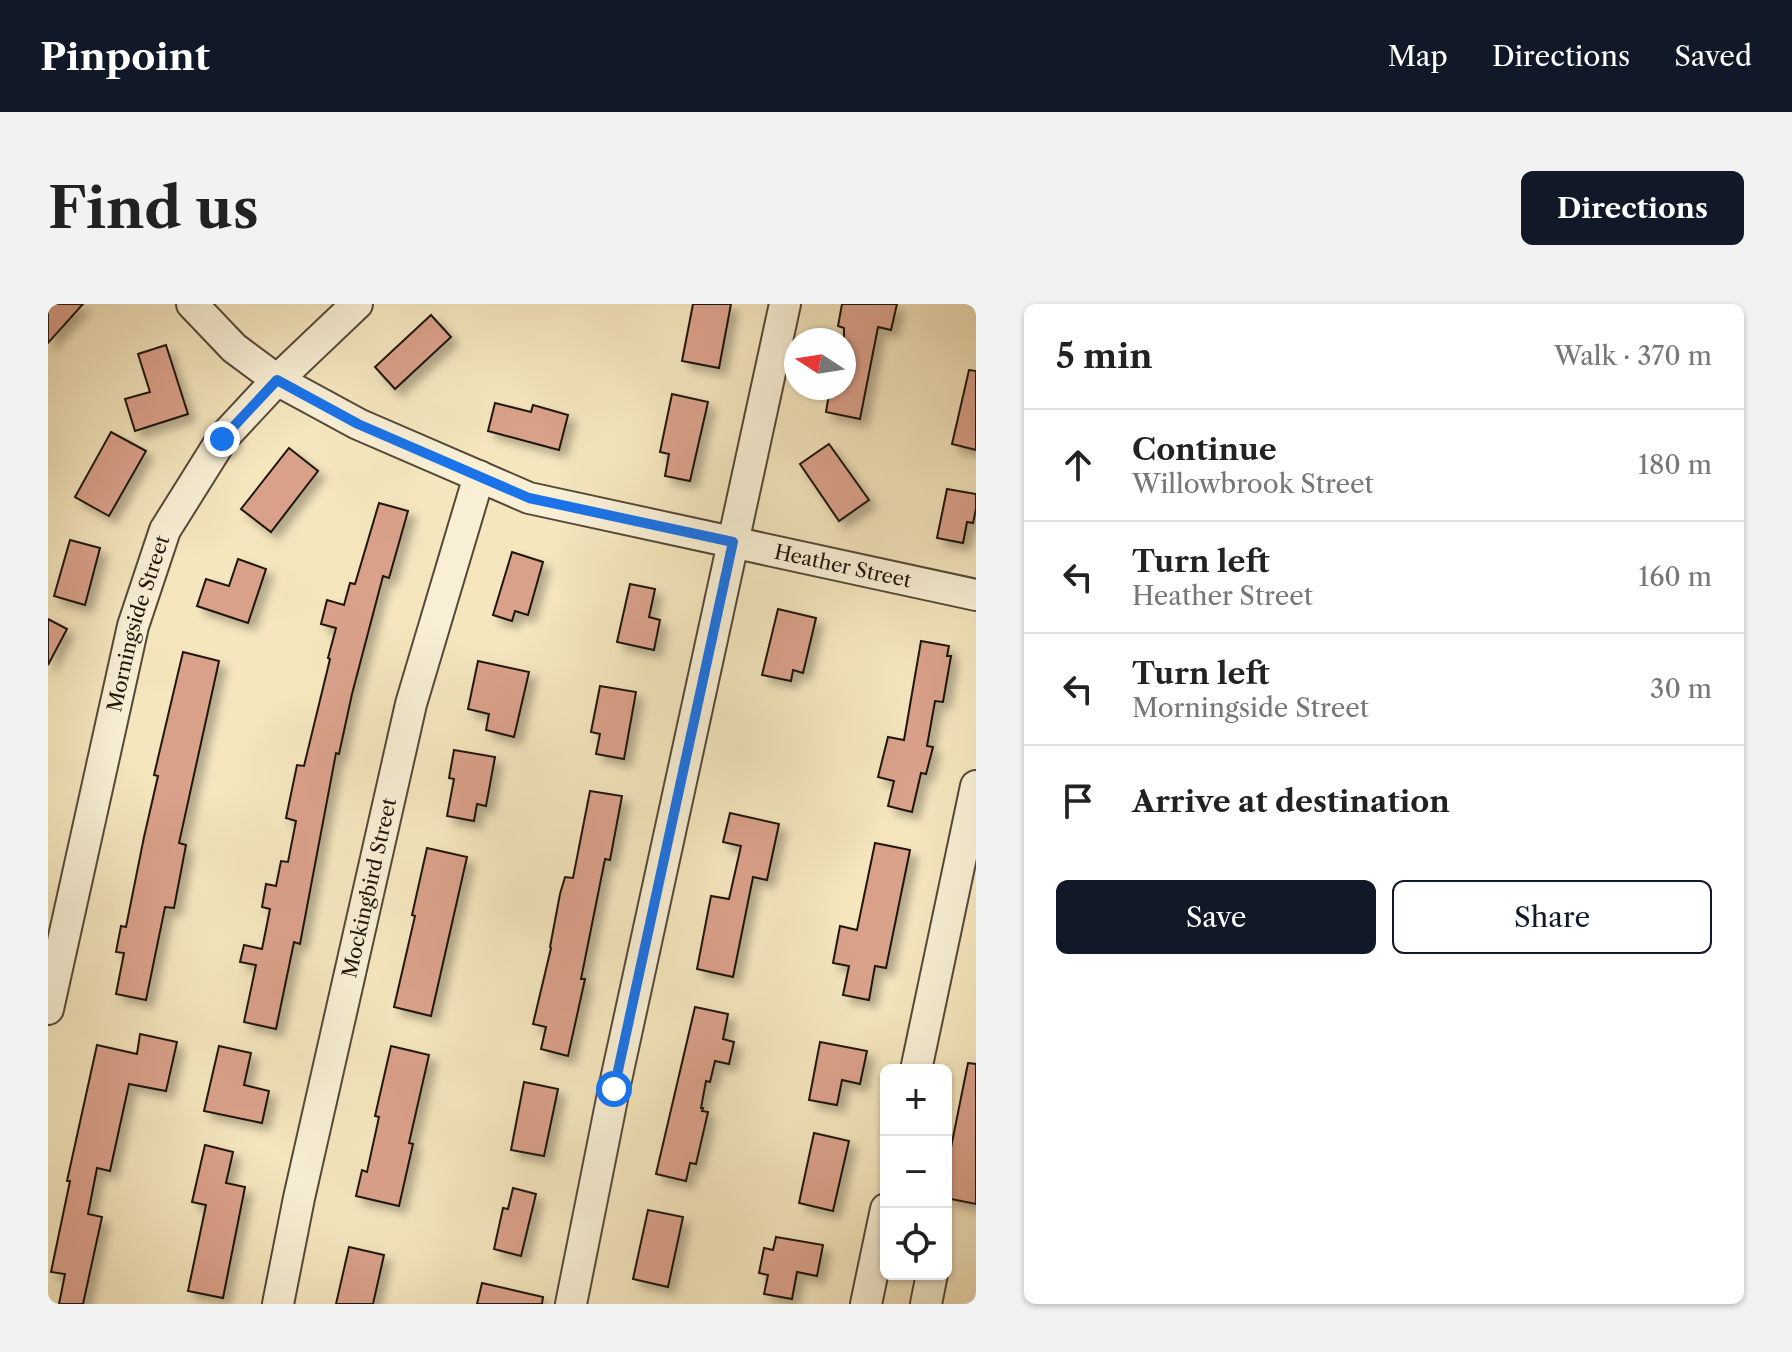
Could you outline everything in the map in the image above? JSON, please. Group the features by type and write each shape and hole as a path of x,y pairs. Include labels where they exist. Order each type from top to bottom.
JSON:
{"street":[{"name":"Heather Street","path":"192,304 234,348 277,380 358,424 529,498 976,595"},
{"name":"Morningside Street","path":"48,1009 133,626 165,530 222,439 277,380 357,304"},
{"path":"571,1304 617,1074 785,304"},
{"name":"Mockingbird Street","path":"278,1304 299,1198 411,704 479,476"},
{"path":"917,1064 976,786"},
{"path":"875,1302 880,1260"},
{"path":"926,1304 931,1280"}],"building":[{"path":"48,304 83,304 48,343"},
{"path":"693,304 731,304 719,368 682,361"},
{"path":"842,304 897,304 891,330 878,327 860,419 826,412 828,400 856,400 856,328 838,326"},
{"path":"431,315 451,337 395,389 375,367"},
{"path":"166,345 188,414 135,431 125,399 150,392 138,354"},
{"path":"969,370 976,371 976,450 952,444"},
{"path":"672,394 708,402 690,481 665,476 669,454 660,452"},
{"path":"495,403 531,412 533,405 568,415 559,450 488,431"},
{"path":"111,432 146,451 109,516 75,497"},
{"path":"829,444 869,500 839,521 800,464"},
{"path":"289,448 318,471 271,532 241,509"},
{"path":"947,489 976,494 973,523 967,522 963,543 937,538"},
{"path":"379,503 408,511 389,578 383,576 339,754 336,753 300,944 294,942 276,1029 244,1022 256,965 240,962 244,945 262,949 270,909 262,907 266,884 276,886 281,861 288,862 296,821 286,818 297,765 304,766 336,628 321,624 327,600 344,605 350,583 355,584"},
{"path":"70,540 100,548 85,605 54,596"},
{"path":"512,552 543,562 528,615 515,611 512,621 493,615"},
{"path":"238,559 266,569 248,623 197,606 206,579 229,586"},
{"path":"630,584 655,589 649,617 660,620 654,650 617,642"},
{"path":"778,609 816,618 803,673 793,670 791,681 762,675"},
{"path":"48,619 67,629 48,665"},
{"path":"921,641 949,646 947,656 951,656 943,702 935,701 927,746 933,747 926,774 921,773 912,812 888,806 894,781 878,777 888,737 904,740"},
{"path":"183,652 219,661 179,843 186,845 174,908 165,907 146,1000 116,994 124,953 116,952 121,926 126,927 158,776 154,775"},
{"path":"478,661 529,672 514,737 486,730 489,714 468,709"},
{"path":"600,686 636,692 624,759 596,754 600,734 591,732"},
{"path":"454,750 495,757 486,806 477,804 474,821 447,816 454,779 449,778"},
{"path":"590,791 622,796 610,860 605,859 581,979 585,979 568,1056 541,1049 546,1027 533,1024 560,894 565,877 573,878"},
{"path":"730,813 779,824 767,880 753,877 733,977 697,969 711,896 729,899 741,846 723,842"},
{"path":"875,843 910,850 886,968 875,966 869,1000 843,995 849,966 833,963 840,926 857,930"},
{"path":"427,848 467,857 431,1016 394,1007"},
{"path":"695,1007 728,1014 723,1039 734,1042 729,1064 715,1061 710,1082 706,1081 701,1108 708,1112 696,1164 690,1163 686,1181 656,1174"},
{"path":"140,1034 177,1042 166,1091 129,1084 110,1171 97,1168 88,1214 102,1217 83,1304 59,1304 65,1274 51,1272 97,1045 137,1054"},
{"path":"820,1042 867,1051 860,1084 842,1080 837,1105 809,1100"},
{"path":"219,1046 251,1053 244,1085 269,1091 262,1123 204,1111"},
{"path":"391,1046 429,1055 409,1143 413,1144 399,1206 356,1196 362,1170 367,1172 379,1117 375,1116"},
{"path":"968,1063 976,1064 976,1204 952,1199 952,1142"},
{"path":"524,1082 558,1089 544,1156 511,1150"},
{"path":"814,1133 849,1141 833,1211 799,1203"},
{"path":"205,1145 233,1152 226,1183 245,1187 223,1298 188,1291 206,1205 192,1202"},
{"path":"513,1188 536,1194 521,1256 494,1249 503,1208 508,1209"},
{"path":"648,1210 683,1217 668,1287 633,1279"},
{"path":"776,1237 823,1245 817,1276 797,1272 792,1299 764,1294 768,1275 759,1273 764,1248 773,1250"},
{"path":"349,1247 384,1255 373,1304 336,1304"},
{"path":"482,1283 543,1297 542,1304 477,1304"}],"route":[{"path":"222,439 277,380 358,424 529,498 733,542 614,1089"}]}
